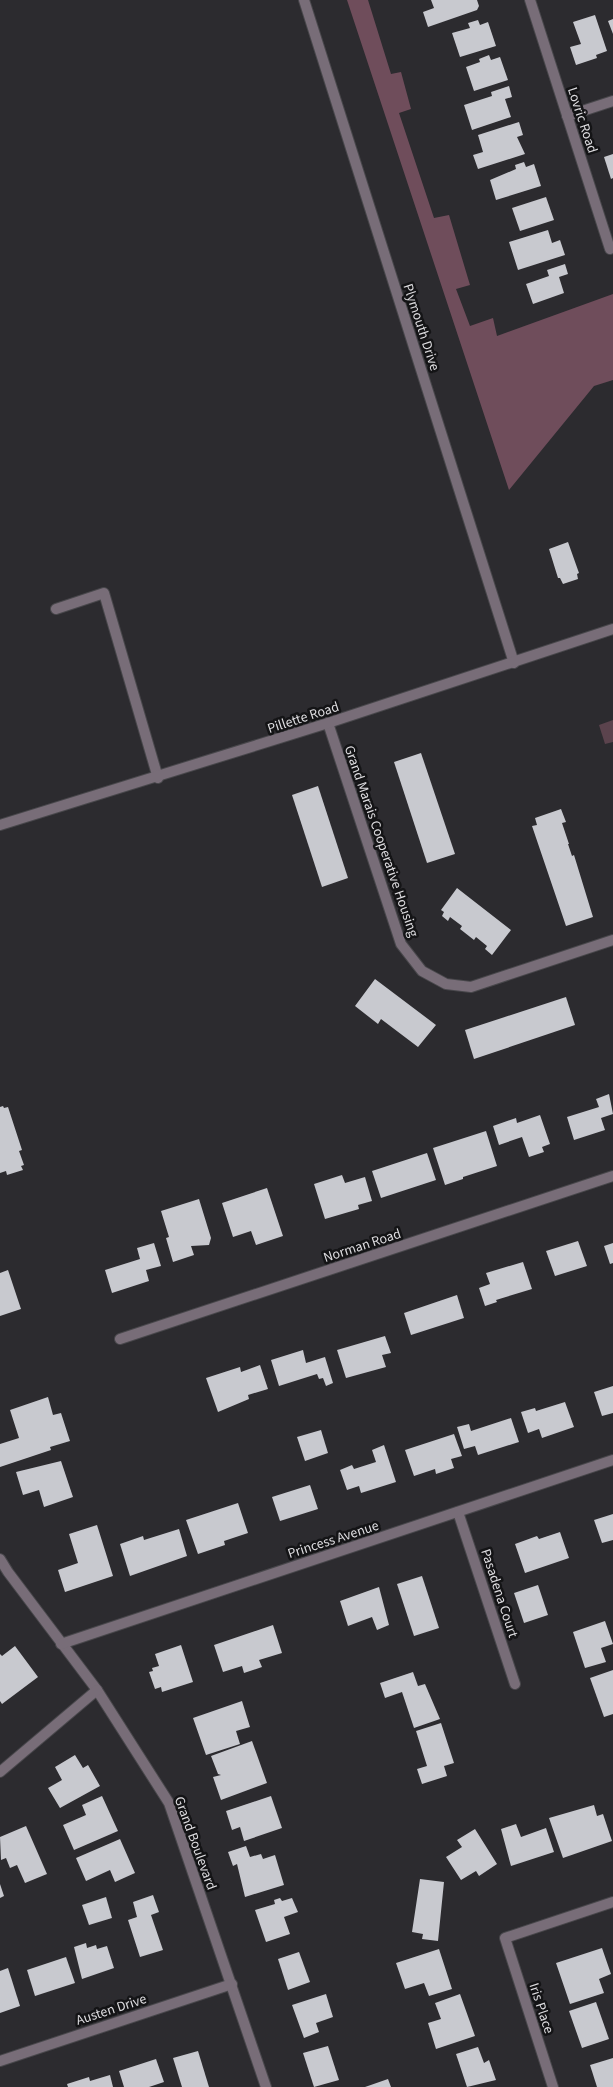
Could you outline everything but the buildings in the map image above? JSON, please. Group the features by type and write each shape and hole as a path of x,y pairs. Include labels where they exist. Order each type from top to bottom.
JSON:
{"street":[{"name":"Plymouth Drive","path":"304,0 514,663"},
{"name":"Lovric Road","path":"530,0 610,249"},
{"path":"567,116 613,100"},
{"path":"56,609 104,593 158,778"},
{"name":"Pillette Road","path":"0,825 158,778 328,724 613,629"},
{"name":"Grand Marais Cooperative Housing","path":"328,724 401,944 422,971 446,984 471,987 613,940"},
{"name":"Norman Road","path":"120,1340 613,1176"},
{"name":"Princess Avenue","path":"61,1644 613,1460"},
{"name":"Pasadena Court","path":"458,1512 515,1684"},
{"name":"Grand Boulevard","path":"0,1558 8,1572 97,1690 169,1803 266,2087"},
{"path":"0,1772 97,1690"},
{"name":"Iris Place","path":"553,2087 505,1938 613,1902"},
{"name":"Austen Drive","path":"0,2061 232,1984"}],"shaded area":[{"path":"347,0 368,0 391,74 401,72 411,109 399,113 434,218 449,215 470,285 456,289 470,326 493,318 497,336 613,294 613,380 594,386 509,490"},
{"path":"613,720 613,742 605,744 599,725"}]}
